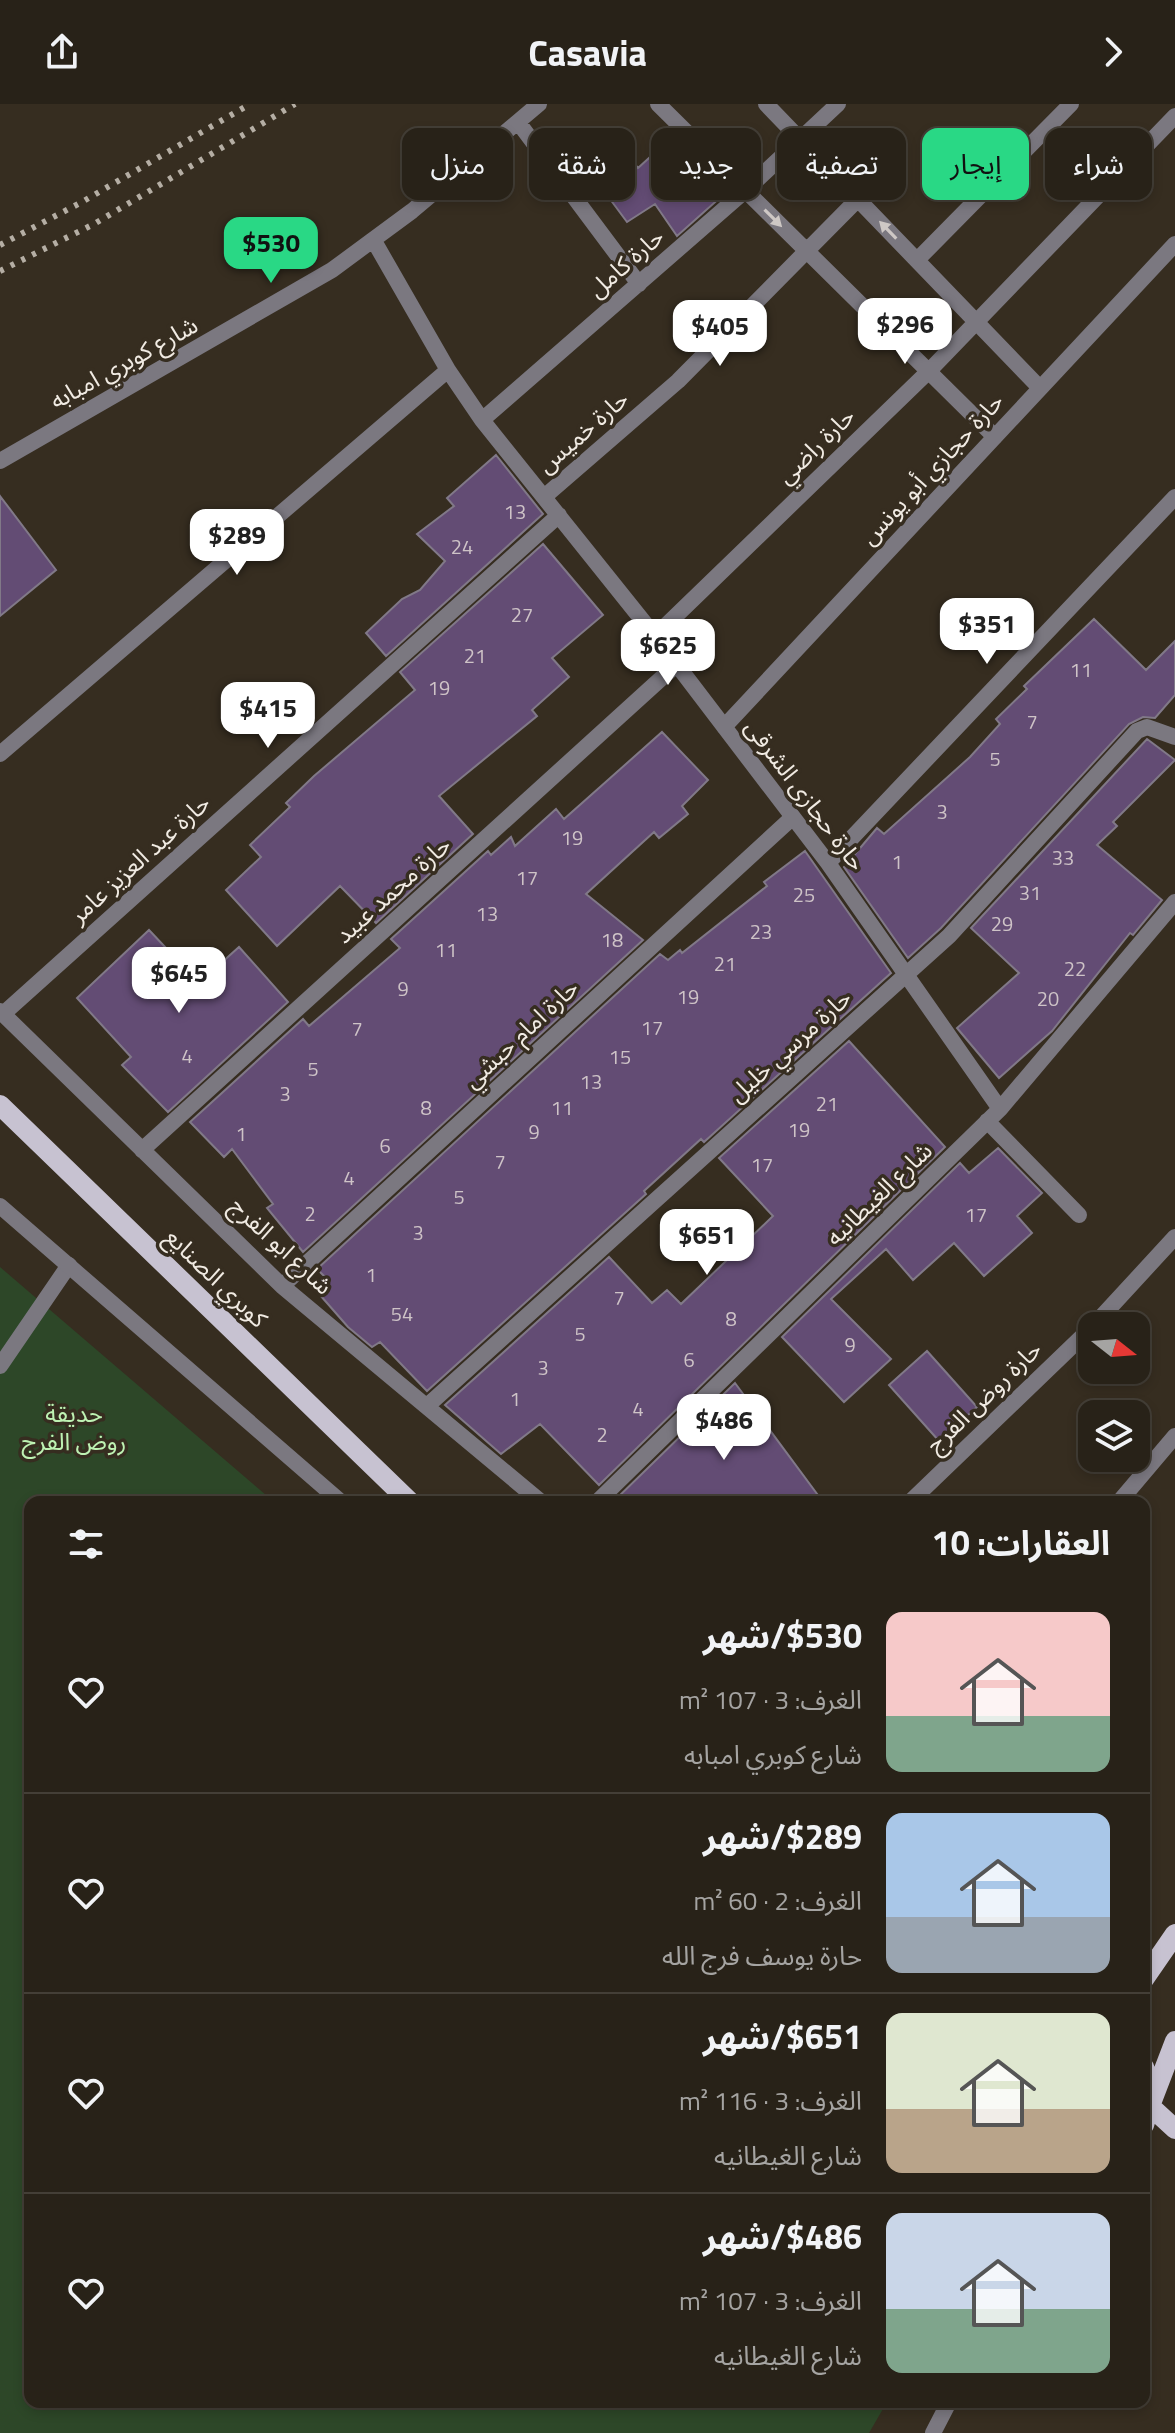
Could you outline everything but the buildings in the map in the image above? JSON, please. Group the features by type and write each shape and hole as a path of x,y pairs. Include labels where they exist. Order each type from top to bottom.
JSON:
{"main road":[{"name":"كوبري الصنايع","path":"0,1105 403,1496"},
{"path":"1150,1970 1175,1934"},
{"path":"1150,2108 1175,2041"},
{"path":"1150,2117 1175,2129"}],"street":[{"name":"شارع كوبري امبابه","path":"0,461 277,304 374,241 539,104"},
{"path":"658,104 683,128"},
{"path":"766,104 789,128"},
{"name":"حارة كامل","path":"812,128 838,104"},
{"path":"917,260 1071,104"},
{"name":"حارة راضي","path":"655,636 977,323 1175,116"},
{"path":"518,122 639,284"},
{"name":"حارة كامل","path":"761,176 777,161"},
{"name":"حارة كامل","path":"482,420 735,200"},
{"path":"756,200 995,437"},
{"name":"حارة خميس","path":"544,497 678,381 857,200"},
{"path":"859,200 1039,387"},
{"name":"حارة حجازى الشرقى","path":"374,241 448,370 482,420 655,636 828,863 905,974 993,1115 1079,1215"},
{"name":"حارة حجازي أبو يونس","path":"724,727 1175,244"},
{"path":"0,754 448,370"},
{"path":"828,863 1175,497"},
{"name":"حارة عبد العزيز عامر","path":"2,1012 559,515"},
{"name":"حارة محمد عبيد","path":"142,1150 676,665"},
{"name":"حارة مرسي خليل","path":"427,1406 949,936 1137,731 1147,727 1175,737"},
{"name":"حارة امام حبشي","path":"282,1286 793,817"},
{"name":"شارع الغيطانيه","path":"603,1496 993,1115 1175,902"},
{"name":"شارع ابو الفرج","path":"2,1012 282,1286 534,1496"},
{"path":"0,1206 334,1496"},
{"name":"حارة روض الفرج","path":"1108,1312 1172,1246"},
{"path":"0,1366 69,1265"},
{"name":"حارة روض الفرج","path":"916,1496 1078,1341"},
{"path":"1124,1496 1175,1436"},
{"path":"933,2433 946,2408"}],"green space":[{"name":"حديقة روض الفرج","path":"0,1267 267,1496 24,1496 24,2408 884,2408 869,2433 0,2433"}],"railway":[{"path":"0,245 82,202 250,104"},
{"path":"0,271 94,224 295,104"}]}
